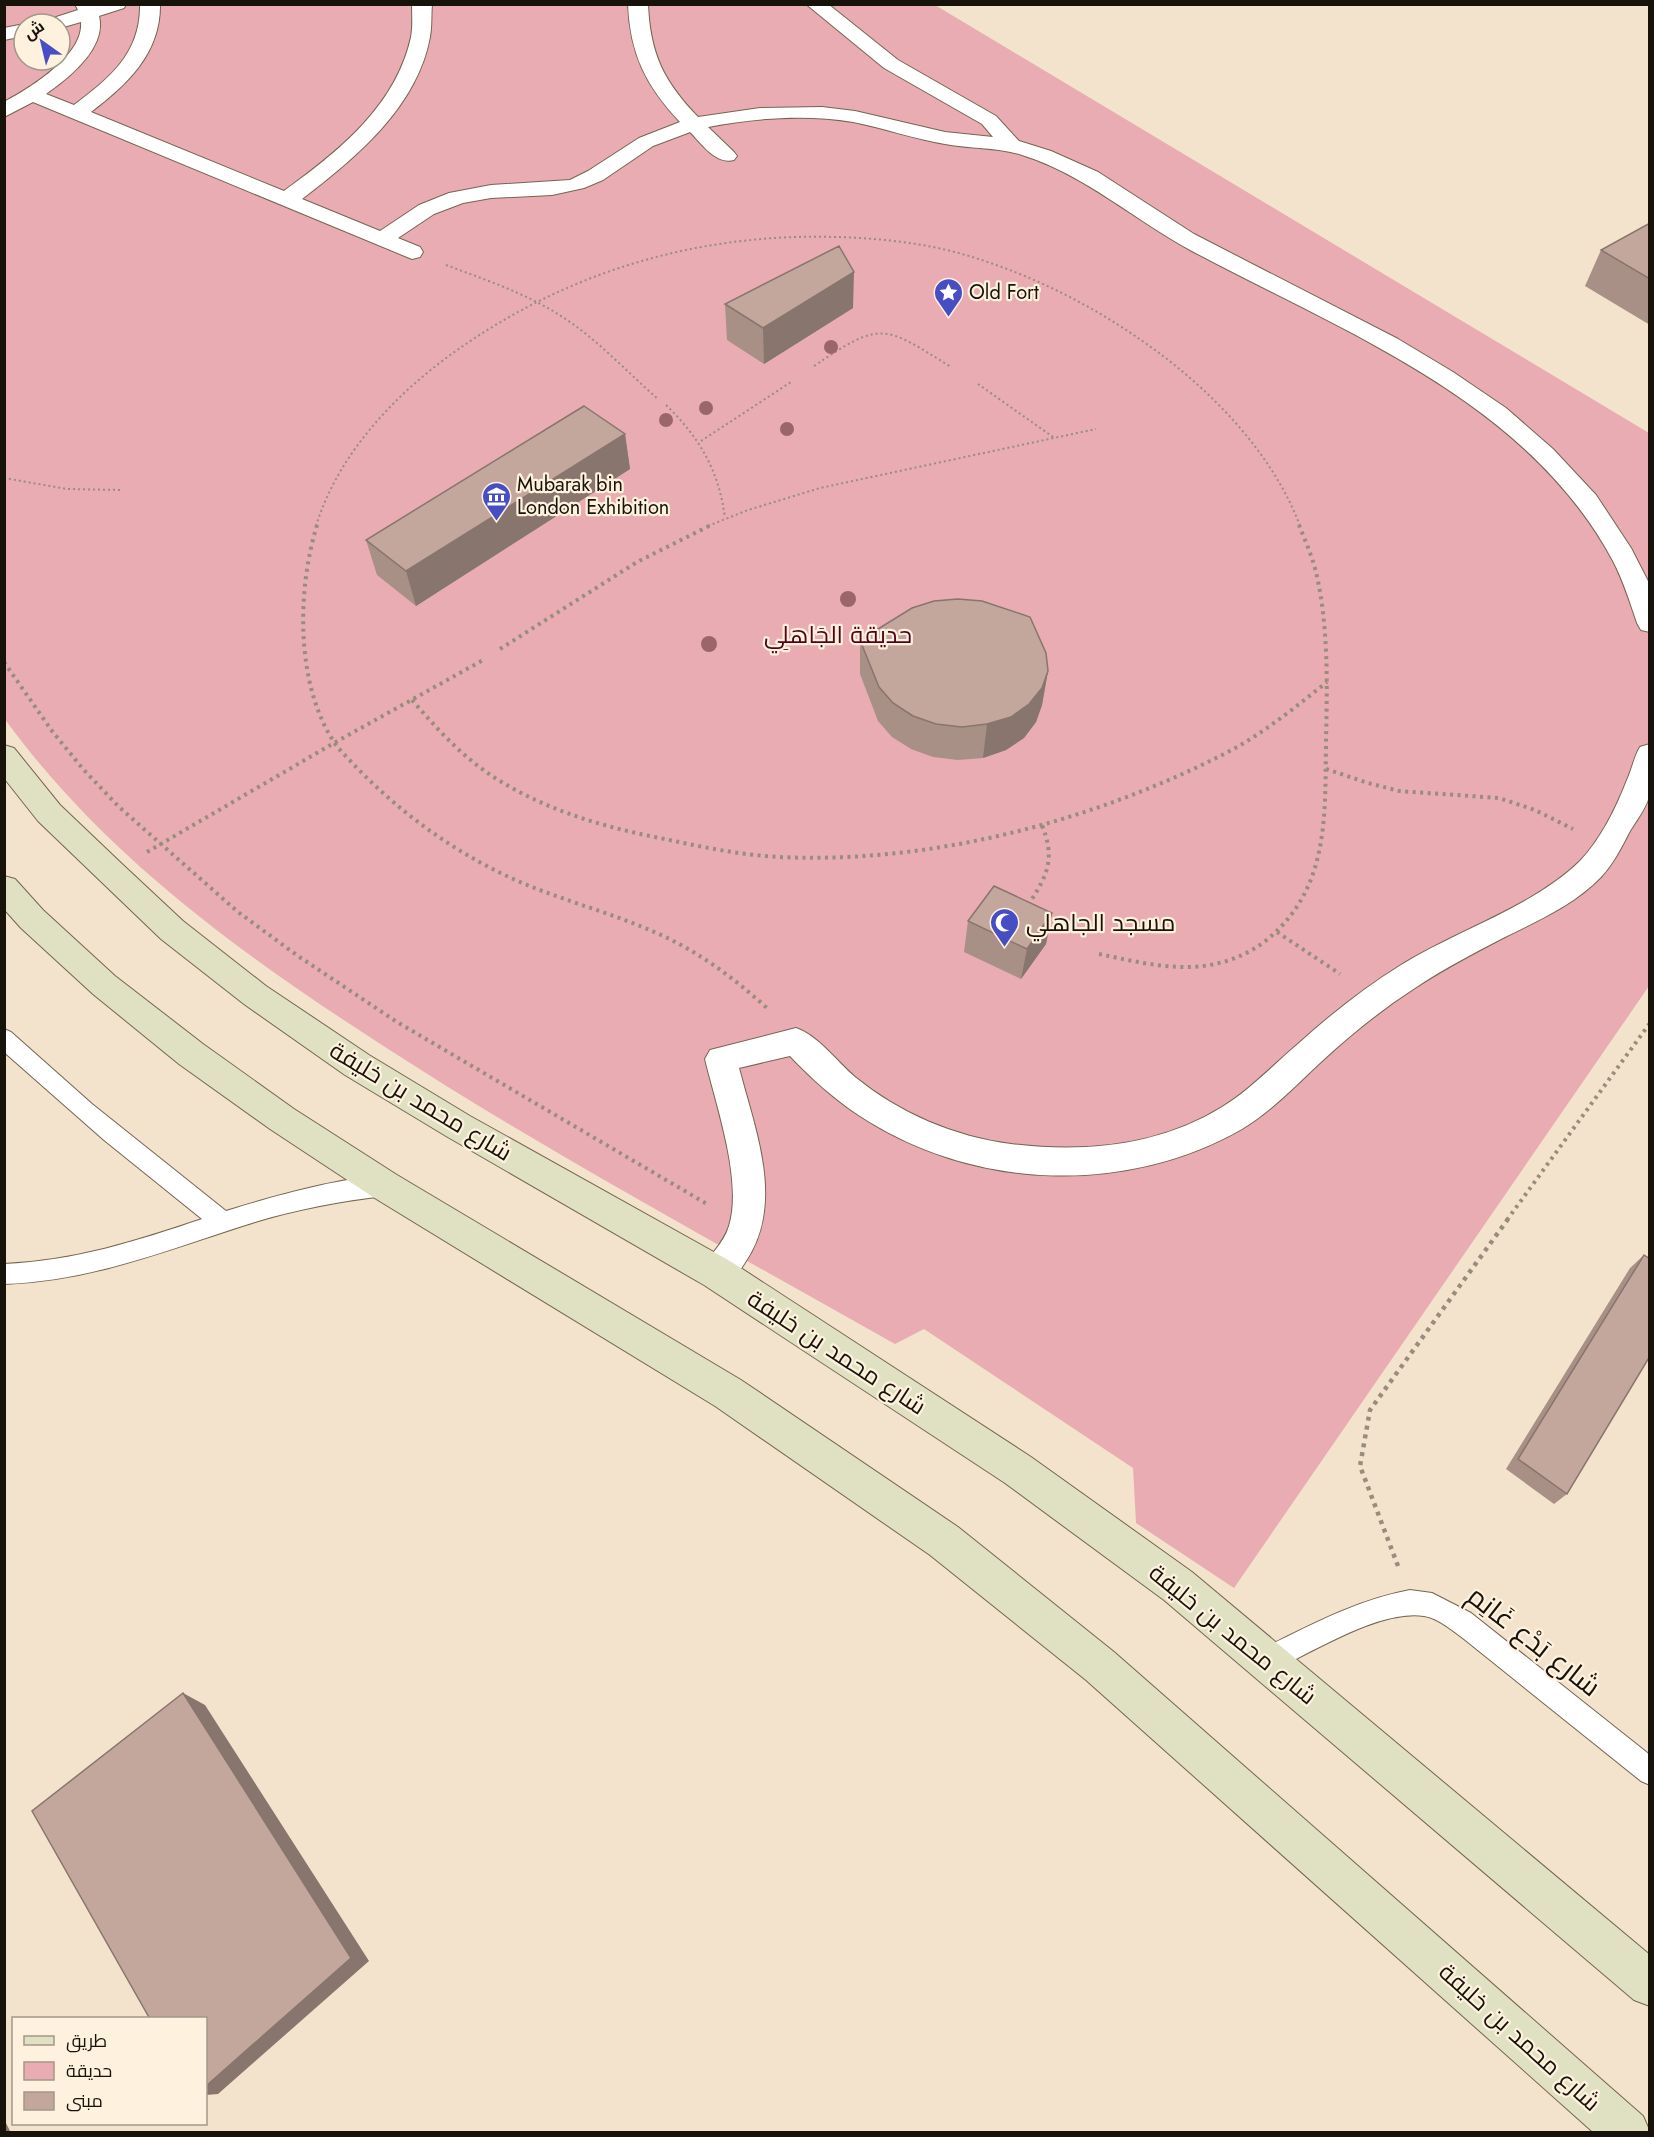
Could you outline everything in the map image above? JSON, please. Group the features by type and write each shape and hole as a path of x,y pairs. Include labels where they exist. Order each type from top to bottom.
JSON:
{"main road":[{"name":"شارع محمد بن خليفة","path":"4,756 49,813 111,873 172,930 246,988 357,1065 458,1126 717,1274 1018,1470 1178,1586 1650,1984"},
{"name":"شارع محمد بن خليفة","path":"4,888 32,919 104,985 182,1047 282,1119 385,1186 728,1393 944,1540 1100,1666 1628,2133"},
{"path":"1573,2085 1611,2133"}],"street":[{"path":"72,16 87,9 117,4"},
{"path":"76,113 113,84 138,53 150,22 150,4"},
{"path":"286,200 322,174 353,147 398,92 412,65 420,38 422,4"},
{"path":"638,4 640,41 647,62 658,83 692,124 727,156"},
{"path":"815,4 891,64 989,120 1012,146"},
{"path":"4,111 32,95 78,53 87,40 91,27 87,9"},
{"path":"32,95 412,252"},
{"path":"382,240 415,214 437,203 461,195 488,191 558,188 579,183 597,176 647,141 692,124 735,117 778,113 821,113 862,118 950,139 1012,146 1056,161 1096,180 1165,226 1203,248 1371,332 1492,411 1530,440 1558,467 1606,525 1628,565 1650,623"},
{"path":"717,1274 734,1251 746,1226 751,1202 749,1178 721,1059 796,1041 849,1092 881,1113 917,1131 955,1145 995,1155 1046,1162 1096,1161 1156,1150 1190,1139 1232,1118 1267,1092 1320,1042 1376,997 1437,959 1552,900 1574,883 1604,853 1634,799 1650,754"}],"lane":[{"path":"4,1038 47,1079 131,1151 224,1222"},
{"path":"4,1274 28,1274 74,1268 298,1200 341,1191 385,1186"},
{"name":"شارع بَدْع غَانِم","path":"1267,1660 1374,1611 1397,1603 1423,1602 1449,1612 1650,1773"}],"path":[{"path":"796,1041 767,1007 733,977 695,953 655,932 568,902 495,872 432,833 377,790 334,743 310,684 301,625 305,567 321,512 348,460 384,413 429,371 481,334 537,302 600,273 668,252 739,240 812,236 885,240 955,253 1022,274 1080,301 1134,333 1183,370 1226,412 1264,459 1293,509 1314,564 1326,622 1326,769 1323,843 1317,867 1308,890 1276,932 1260,946 1238,957 1214,965 1188,968 1161,966 1099,954"},
{"path":"412,252 537,302 588,336 608,357 658,399"},
{"path":"814,366 864,335 885,333 903,338 951,367"},
{"path":"701,441 791,382"},
{"path":"978,384 1054,438"},
{"path":"666,405 701,441 713,463 719,481 725,518"},
{"path":"500,649 627,567 725,518 777,499 830,484 1096,429"},
{"path":"4,478 67,489 123,490"},
{"path":"111,873 334,743 485,659"},
{"path":"4,662 30,702 83,769 119,807 238,912 363,1000 505,1087 746,1226"},
{"path":"412,700 436,730 465,758 501,782 570,816 609,829 650,837 710,848 792,857 862,854 933,846 1041,823 1123,798 1174,778 1222,755 1265,730 1327,682"},
{"path":"1326,769 1382,788 1412,792 1475,794 1510,800 1544,813 1576,831 1604,853"},
{"path":"1023,914 1045,879 1050,865 1051,851 1048,837 1041,823"},
{"path":"1276,932 1376,997"},
{"path":"1412,1603 1360,1466 1370,1410 1650,1023"}],"green space":[{"name":"حديقة الجَاهلِي","path":"4,5 935,5 1649,433 1649,986 1234,1588 1136,1523 1133,1468 924,1329 895,1344 638,1199 447,1087 280,977 179,900 131,859 43,768 4,718"}],"building":[{"path":"1650,223 1650,279 1601,250"},
{"path":"839,246 854,272 763,328 725,304"},
{"path":"584,406 625,434 406,571 366,540"},
{"path":"958,599 982,601 1030,617 1046,653 1048,671 1042,688 1029,704 1011,717 987,724 962,727 936,724 913,716 893,703 879,687 860,640 912,608 934,601"},
{"path":"994,886 1052,913 1027,949 968,921"},
{"path":"1644,1255 1650,1259 1650,1356 1567,1494 1518,1459"},
{"path":"183,1693 351,1958 207,2085 207,2017 149,2017 32,1811"}],"place":[{"name":"Old Fort","path":"948,318"},
{"name":"Mubarak bin London Exhibition","path":"496,522"},
{"name":"مسجد الجاهلي","path":"1005,948"}]}
